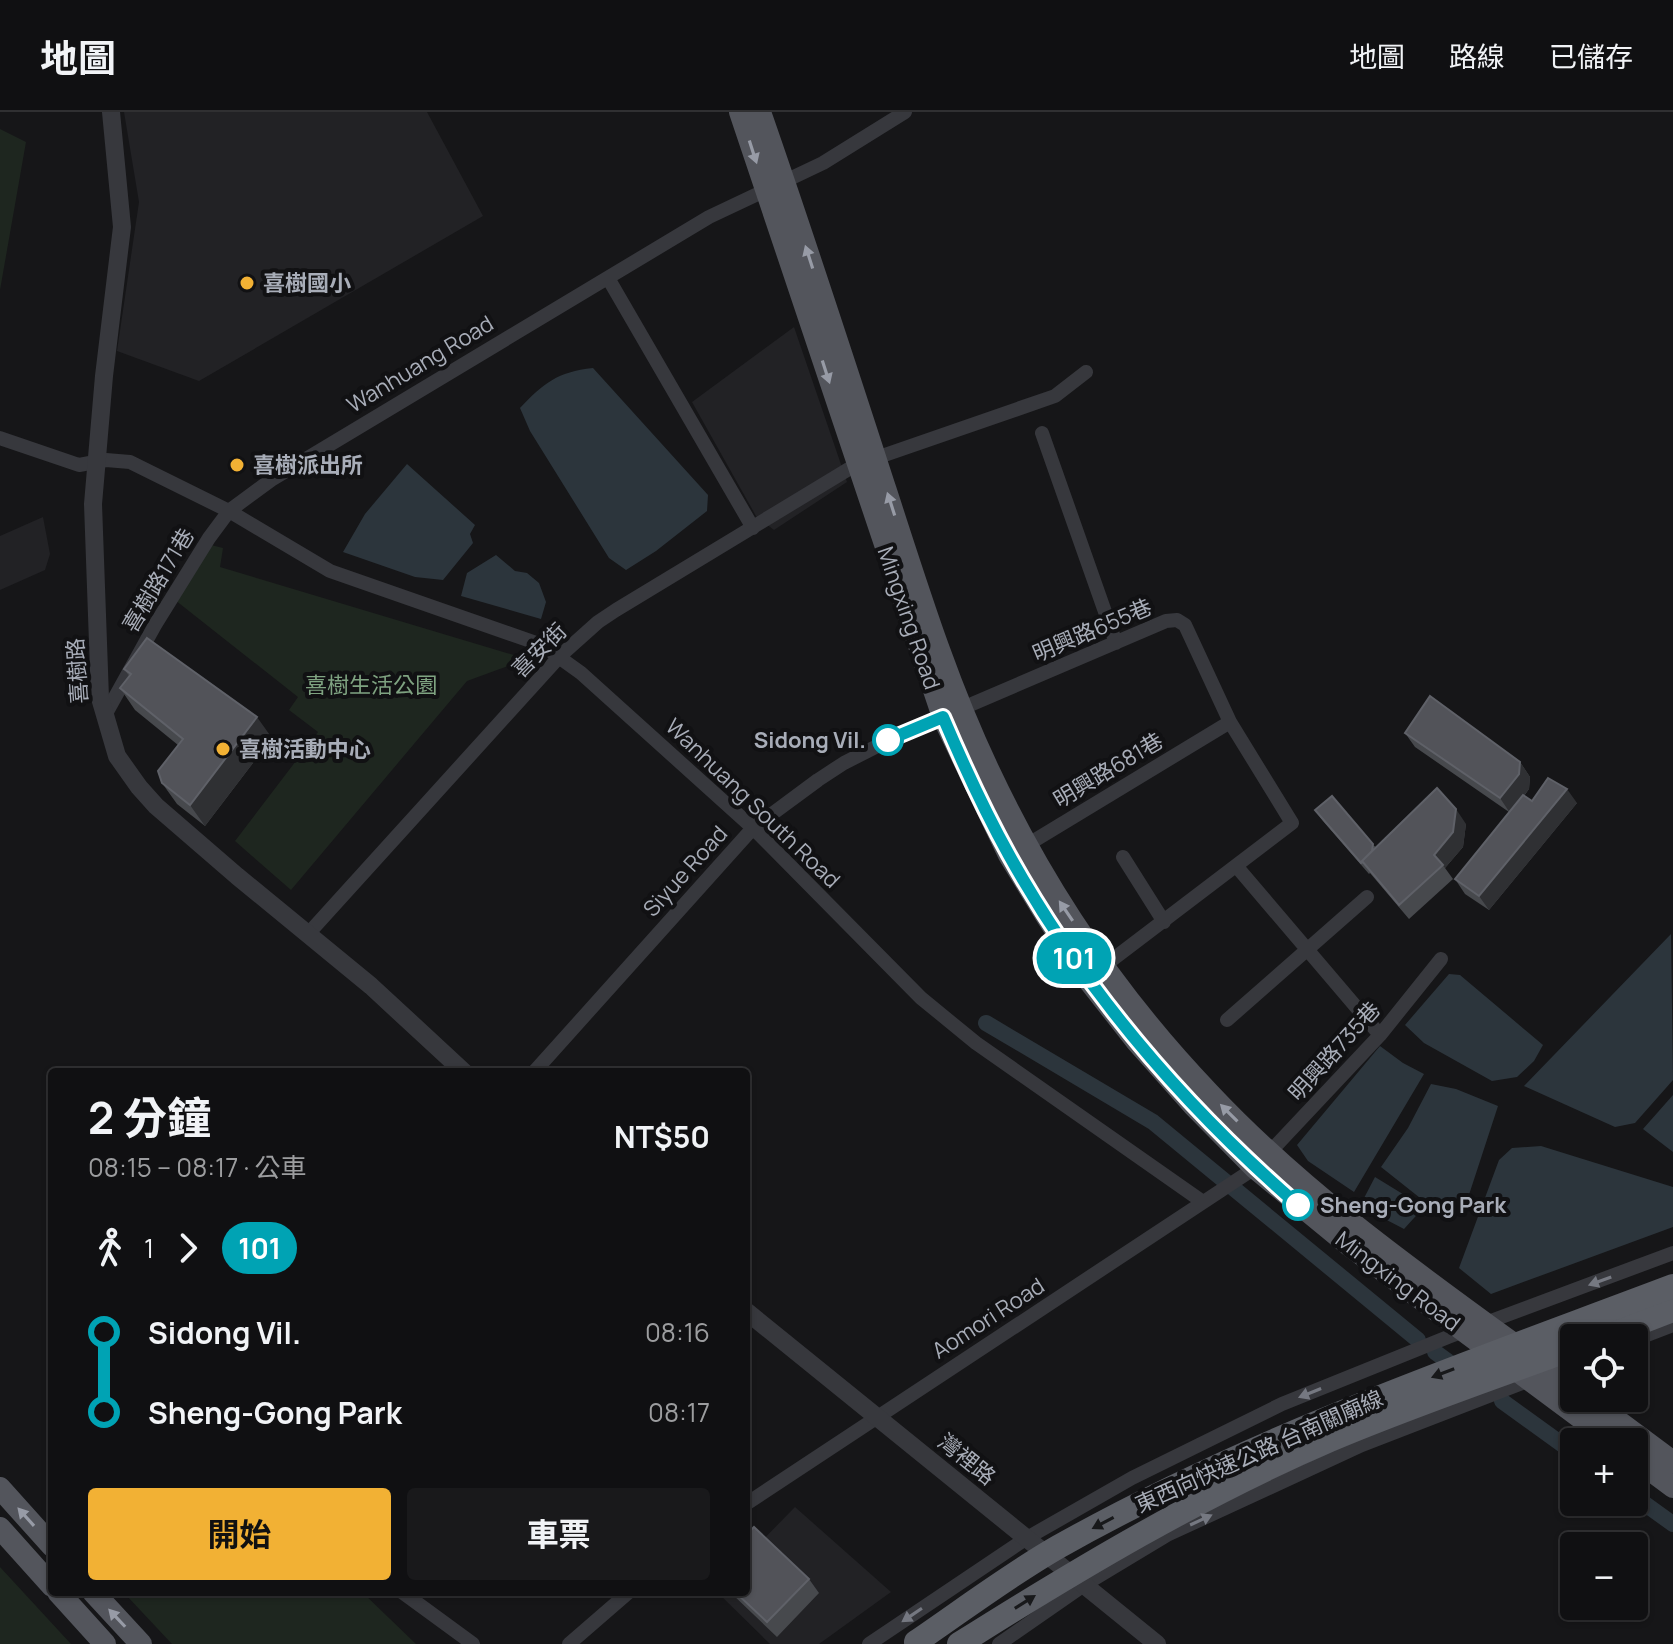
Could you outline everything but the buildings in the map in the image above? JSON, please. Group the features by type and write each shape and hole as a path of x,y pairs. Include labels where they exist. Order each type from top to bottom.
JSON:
{"highway":[{"name":"東西向快速公路 台南關廟線","path":"914,1643 1055,1549 1189,1478 1322,1418 1673,1286"},
{"path":"1636,1324 1673,1310"},
{"name":"東西向快速公路 台南關廟線","path":"959,1644 1065,1577 1206,1499 1331,1440 1560,1353"}],"main road":[{"name":"Mingxing Road","path":"740,112 776,187"},
{"name":"Mingxing Road","path":"760,112 776,187 952,714 1018,850 1086,977 1137,1042 1193,1105 1350,1246 1464,1332 1541,1376 1560,1383"},
{"name":"Mingxing Road","path":"1018,850 1062,904 1104,966 1207,1092 1259,1163 1358,1227 1487,1323 1598,1428"},
{"path":"1606,1412 1673,1462"},
{"path":"1648,1468 1673,1487"},
{"path":"0,1488 48,1542"},
{"path":"0,1528 48,1582"},
{"path":"96,1596 141,1644"},
{"path":"65,1600 105,1644"}],"street":[{"name":"喜樹路","path":"111,112 122,227 93,504 99,681 104,717 117,756 148,798 371,986 460,1068"},
{"name":"Wanhuang Road","path":"229,511 284,472 709,217 823,163 905,112"},
{"path":"608,278 753,528"},
{"name":"喜安街","path":"308,934 560,656 616,610 866,461 1055,396 1086,372"},
{"path":"1042,433 1116,643"},
{"path":"0,438 79,465 106,460 130,462 229,511"},
{"name":"Wanhuang South Road","path":"229,511 330,571 526,638 560,656 753,828 921,998 976,1043 1204,1202"},
{"name":"喜樹路171巷","path":"104,717 155,625 229,511"},
{"name":"明興路655巷","path":"952,714 1166,621 1177,620 1185,625 1230,722"},
{"name":"Siyue Road","path":"538,1068 753,828 844,763 895,737 952,714"},
{"path":"1104,966 1292,823 1230,722"},
{"name":"明興路681巷","path":"1018,850 1230,722"},
{"path":"1123,857 1164,922"},
{"path":"1237,867 1380,1035"},
{"path":"1227,1020 1367,897"},
{"name":"明興路735巷","path":"1259,1163 1380,1035 1441,959"},
{"name":"Aomori Road","path":"750,1501 1259,1163"},
{"path":"869,1644 1027,1538 1132,1478 1282,1404 1673,1253"},
{"name":"灣裡路","path":"750,1314 1157,1644"},
{"path":"1648,1335 1673,1325"},
{"path":"999,1644 1084,1585 1167,1535 1334,1458 1560,1369"},
{"path":"407,1596 473,1644"},
{"path":"569,1644 624,1596"}],"shaded area":[{"name":"喜樹國小","path":"124,112 427,112 483,216 199,381 117,351 139,202"},
{"path":"794,327 847,482 774,530 756,516 692,402"},
{"path":"593,368 708,495 707,511 626,570 609,558 530,431 520,408 552,380 570,372"},
{"path":"407,464 475,525 470,534 473,543 443,580 415,577 343,552 365,514"},
{"path":"43,517 50,554 45,570 0,590 0,536"},
{"path":"496,555 515,571 527,573 539,583 546,602 541,619 461,596 467,573"},
{"path":"1671,934 1673,1080 1635,1123 1615,1127 1524,1086"},
{"path":"1449,974 1460,975 1543,1045 1534,1061 1517,1077 1492,1081 1424,1043 1405,1025"},
{"path":"1380,1046 1424,1074 1354,1192 1308,1161 1297,1145"},
{"path":"1431,1084 1456,1089 1498,1106 1465,1207 1453,1217 1439,1213 1381,1167 1408,1128"},
{"path":"1673,1095 1673,1152 1643,1129"},
{"path":"1541,1146 1673,1187 1673,1227 1491,1294 1459,1268 1499,1160 1512,1148"},
{"path":"1375,1177 1424,1207 1404,1229 1381,1217 1363,1200"},
{"path":"795,1507 891,1592 819,1644 770,1644 721,1596 750,1596 750,1553"}],"green space":[{"path":"0,129 26,142 0,290"},
{"name":"喜樹生活公園","path":"211,545 223,548 220,567 527,659 467,681 291,890 235,841 318,732 289,710 298,697 175,600"},
{"path":"0,1567 71,1644 0,1644"},
{"path":"127,1596 366,1596 416,1644 172,1644"}],"waterway":[{"path":"986,1023 1153,1122 1418,1340"},
{"path":"1435,1352 1461,1371"},
{"path":"1502,1401 1560,1443"},
{"path":"1648,1506 1673,1524"}],"bus line":[{"name":"101","path":"888,740 943,717 1009,855 1086,977 1137,1042 1193,1105 1255,1168 1298,1205"}],"place":[{"name":"喜樹國小","path":"247,283"},
{"name":"喜樹派出所","path":"237,465"},
{"name":"Sidong Vil.","path":"888,740"},
{"name":"喜樹活動中心","path":"223,749"},
{"name":"Sheng-Gong Park","path":"1298,1205"}]}
